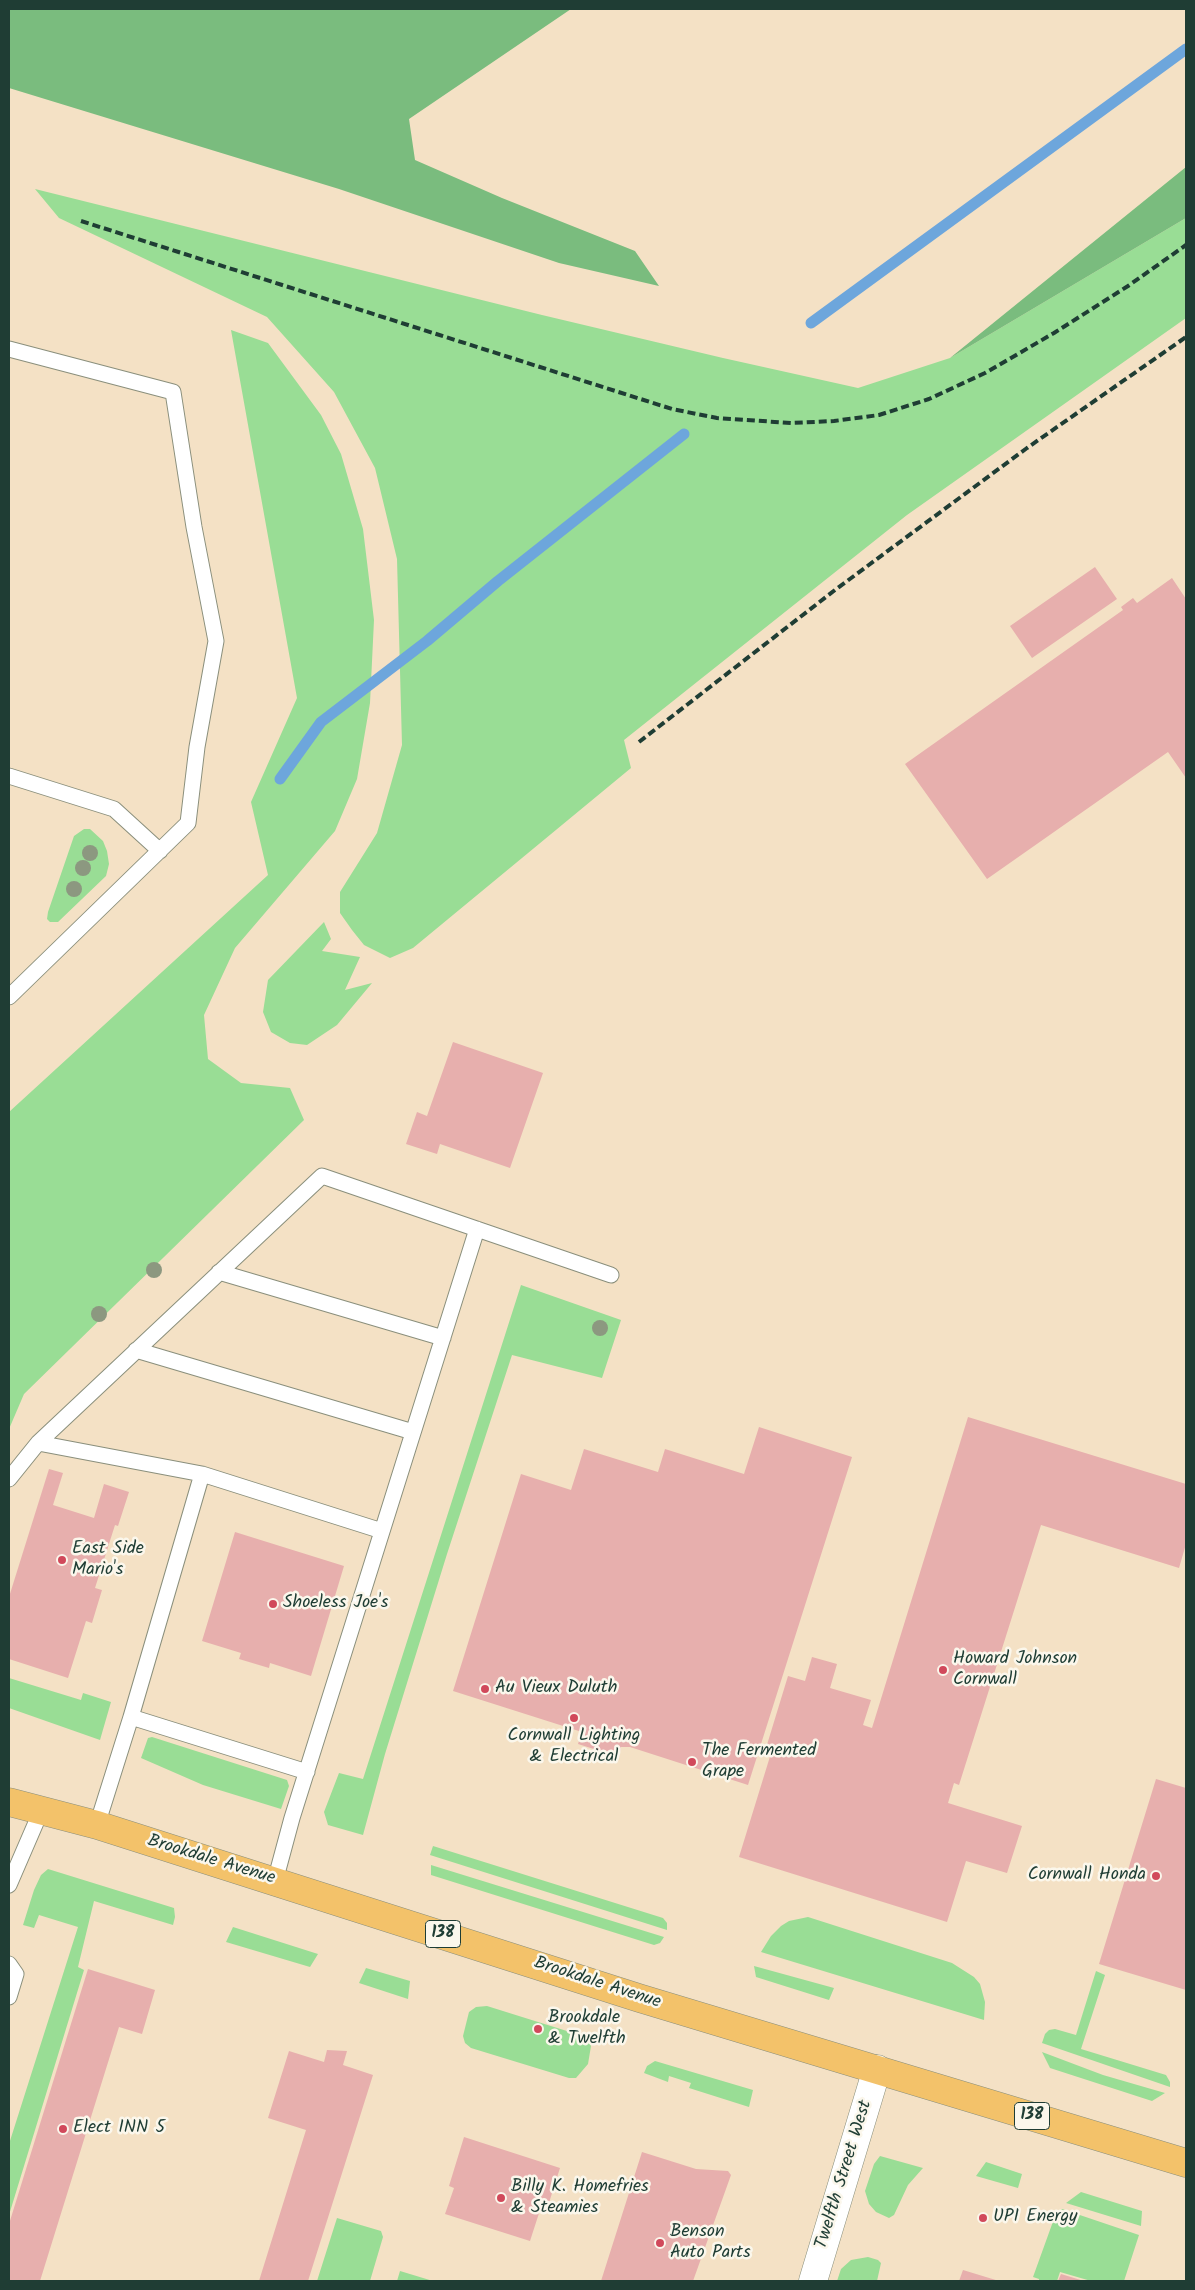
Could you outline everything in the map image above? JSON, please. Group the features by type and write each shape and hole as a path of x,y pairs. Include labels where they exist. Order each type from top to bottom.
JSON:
{"main road":[{"name":"Brookdale Avenue","path":"9,1802 97,1826 639,1998 1186,2163"}],"street":[{"name":"Twelfth Street West","path":"813,2281 877,2069"}],"lane":[{"path":"9,349 173,392 194,527 216,641 197,746 188,824 9,997"},
{"path":"9,776 114,809 160,852"},
{"path":"9,1479 38,1443 322,1176 611,1276"},
{"path":"275,1881 307,1772 477,1229"},
{"path":"219,1272 443,1338"},
{"path":"136,1350 413,1432"},
{"path":"38,1443 202,1474 382,1532"},
{"path":"97,1826 202,1474"},
{"path":"131,1717 307,1772"},
{"path":"9,1885 42,1811"},
{"path":"9,1964 16,1974 9,1997"}],"green space":[{"path":"9,9 571,9 409,119 415,160 502,198 635,251 659,286 559,263 339,189 9,88"},
{"path":"1186,167 1186,218 950,358"},
{"path":"35,189 542,315 858,388 950,358 1186,218 1186,318 907,515 624,740 631,768 413,948 390,958 364,945 340,913 340,892 377,833 402,745 397,559 375,468 334,392 267,317 59,218"},
{"path":"231,330 268,343 321,415 341,454 363,529 374,620 370,703 357,779 335,831 235,948 204,1015 208,1059 241,1083 290,1088 304,1120 24,1394 9,1429 9,1112 268,875 251,802 297,698"},
{"path":"84,829 90,829 103,841 109,864 106,876 58,922 50,922 47,919 48,912 74,836"},
{"path":"324,922 331,939 322,951 360,957 345,990 372,983 337,1025 307,1045 290,1043 271,1032 263,1012 268,980"},
{"path":"521,1285 621,1320 602,1378 512,1355 447,1554 385,1754 363,1835 328,1825 324,1812 339,1773 363,1779"},
{"path":"9,1678 81,1700 83,1693 111,1702 100,1740 9,1708"},
{"path":"152,1737 287,1780 289,1786 281,1809 203,1785 141,1758 148,1738"},
{"path":"433,1846 663,1918 667,1923 667,1930 430,1855"},
{"path":"431,1865 664,1937 660,1943 654,1945 431,1875"},
{"path":"48,1869 174,1908 175,1917 173,1925 94,1901 78,1967 84,1970 9,2215 9,2144 78,1927 39,1915 34,1928 23,1925 34,1890 41,1875"},
{"path":"808,1917 952,1963 974,1977 980,1984 985,2002 984,2020 761,1952 771,1936 781,1926 789,1921"},
{"path":"233,1927 318,1954 310,1967 226,1942"},
{"path":"754,1966 834,1988 829,2000 756,1977"},
{"path":"366,1968 410,1981 408,1999 359,1983"},
{"path":"1096,1971 1105,1975 1081,2049 1166,2075 1170,2082 1170,2087 1042,2043 1045,2034 1049,2030 1055,2029 1076,2035"},
{"path":"487,2006 586,2037 591,2046 588,2064 576,2078 569,2078 471,2048 465,2043 463,2036 469,2012 476,2007"},
{"path":"1042,2052 1103,2075 1165,2093 1152,2101 1050,2068"},
{"path":"655,2061 753,2090 749,2107 689,2088 691,2083 669,2076 668,2082 644,2073 647,2066"},
{"path":"880,2156 923,2168 908,2185 894,2215 889,2218 876,2212 869,2204 865,2191 874,2164"},
{"path":"986,2162 1022,2174 1018,2188 976,2176"},
{"path":"1081,2192 1142,2211 1141,2226 1066,2203"},
{"path":"1062,2209 1139,2235 1124,2281 1091,2281 1060,2272 1057,2281 1039,2281 1039,2279 1033,2277 1055,2216"},
{"path":"337,2218 381,2231 383,2237 370,2281 317,2281"},
{"path":"868,2257 881,2263 877,2281 837,2281 841,2269 851,2260"},
{"path":"400,2271 433,2281 397,2281"}],"building":[{"path":"1095,567 1117,599 1032,658 1010,626"},
{"path":"1172,578 1186,599 1186,778 1168,752 987,879 905,764 1123,610 1121,607 1133,598 1137,603"},
{"path":"453,1042 543,1073 510,1168 440,1144 437,1154 406,1144 417,1112 427,1116"},
{"name":"Howard Johnson Cornwall","path":"968,1417 1186,1484 1186,1544 1179,1568 1041,1525 959,1785 954,1783 948,1803 1022,1826 1007,1873 966,1861 947,1922 739,1857 772,1750 766,1748 788,1676 805,1681 812,1657 837,1664 830,1688 871,1700 863,1725 872,1728"},
{"path":"759,1427 852,1457 748,1785 630,1747 621,1747 619,1757 578,1744 582,1732 453,1691 521,1474 571,1490 584,1449 658,1472 665,1449 744,1474"},
{"name":"East Side Mario's","path":"49,1469 63,1473 53,1505 94,1518 104,1484 129,1492 118,1526 115,1525 95,1588 102,1590 92,1623 86,1621 68,1678 9,1659 9,1597"},
{"name":"Shoeless Joe's","path":"235,1532 344,1566 311,1676 270,1663 269,1668 239,1659 241,1653 202,1641"},
{"name":"Cornwall Honda","path":"1156,1779 1186,1788 1186,1990 1099,1964"},
{"name":"Elect INN 5","path":"88,1969 155,1990 142,2034 119,2027 40,2281 9,2281 9,2224"},
{"path":"327,2050 347,2051 343,2065 373,2075 308,2281 259,2281 306,2130 268,2118 289,2051 324,2062"},
{"name":"Billy K. Homefries & Steamies","path":"464,2137 560,2168 547,2209 541,2207 530,2241 445,2214 454,2188 449,2186"},
{"name":"Benson Auto Parts","path":"642,2152 696,2169 728,2171 731,2175 693,2281 601,2281"},
{"path":"963,2270 999,2281 959,2281"},
{"path":"1061,2274 1084,2281 1058,2281"}],"waterway":[{"path":"811,323 1186,49"},
{"path":"280,779 321,722 427,641 498,581 684,434"}],"railway":[{"path":"81,221 672,409 717,418 791,423 834,421 879,415 929,399 985,373 1054,333 1128,286 1186,245"},
{"path":"639,742 835,590 1027,448 1186,337"}],"place":[{"name":"East Side Mario's","path":"62,1560"},
{"name":"Shoeless Joe's","path":"273,1604"},
{"name":"Howard Johnson Cornwall","path":"943,1670"},
{"name":"Au Vieux Duluth","path":"485,1689"},
{"name":"Cornwall Lighting & Electrical","path":"574,1718"},
{"name":"The Fermented Grape","path":"692,1762"},
{"name":"Cornwall Honda","path":"1156,1876"},
{"name":"Brookdale & Twelfth","path":"538,2029"},
{"name":"Elect INN 5","path":"63,2129"},
{"name":"Billy K. Homefries & Steamies","path":"501,2198"},
{"name":"UPI Energy","path":"983,2218"},
{"name":"Benson Auto Parts","path":"660,2243"}]}
